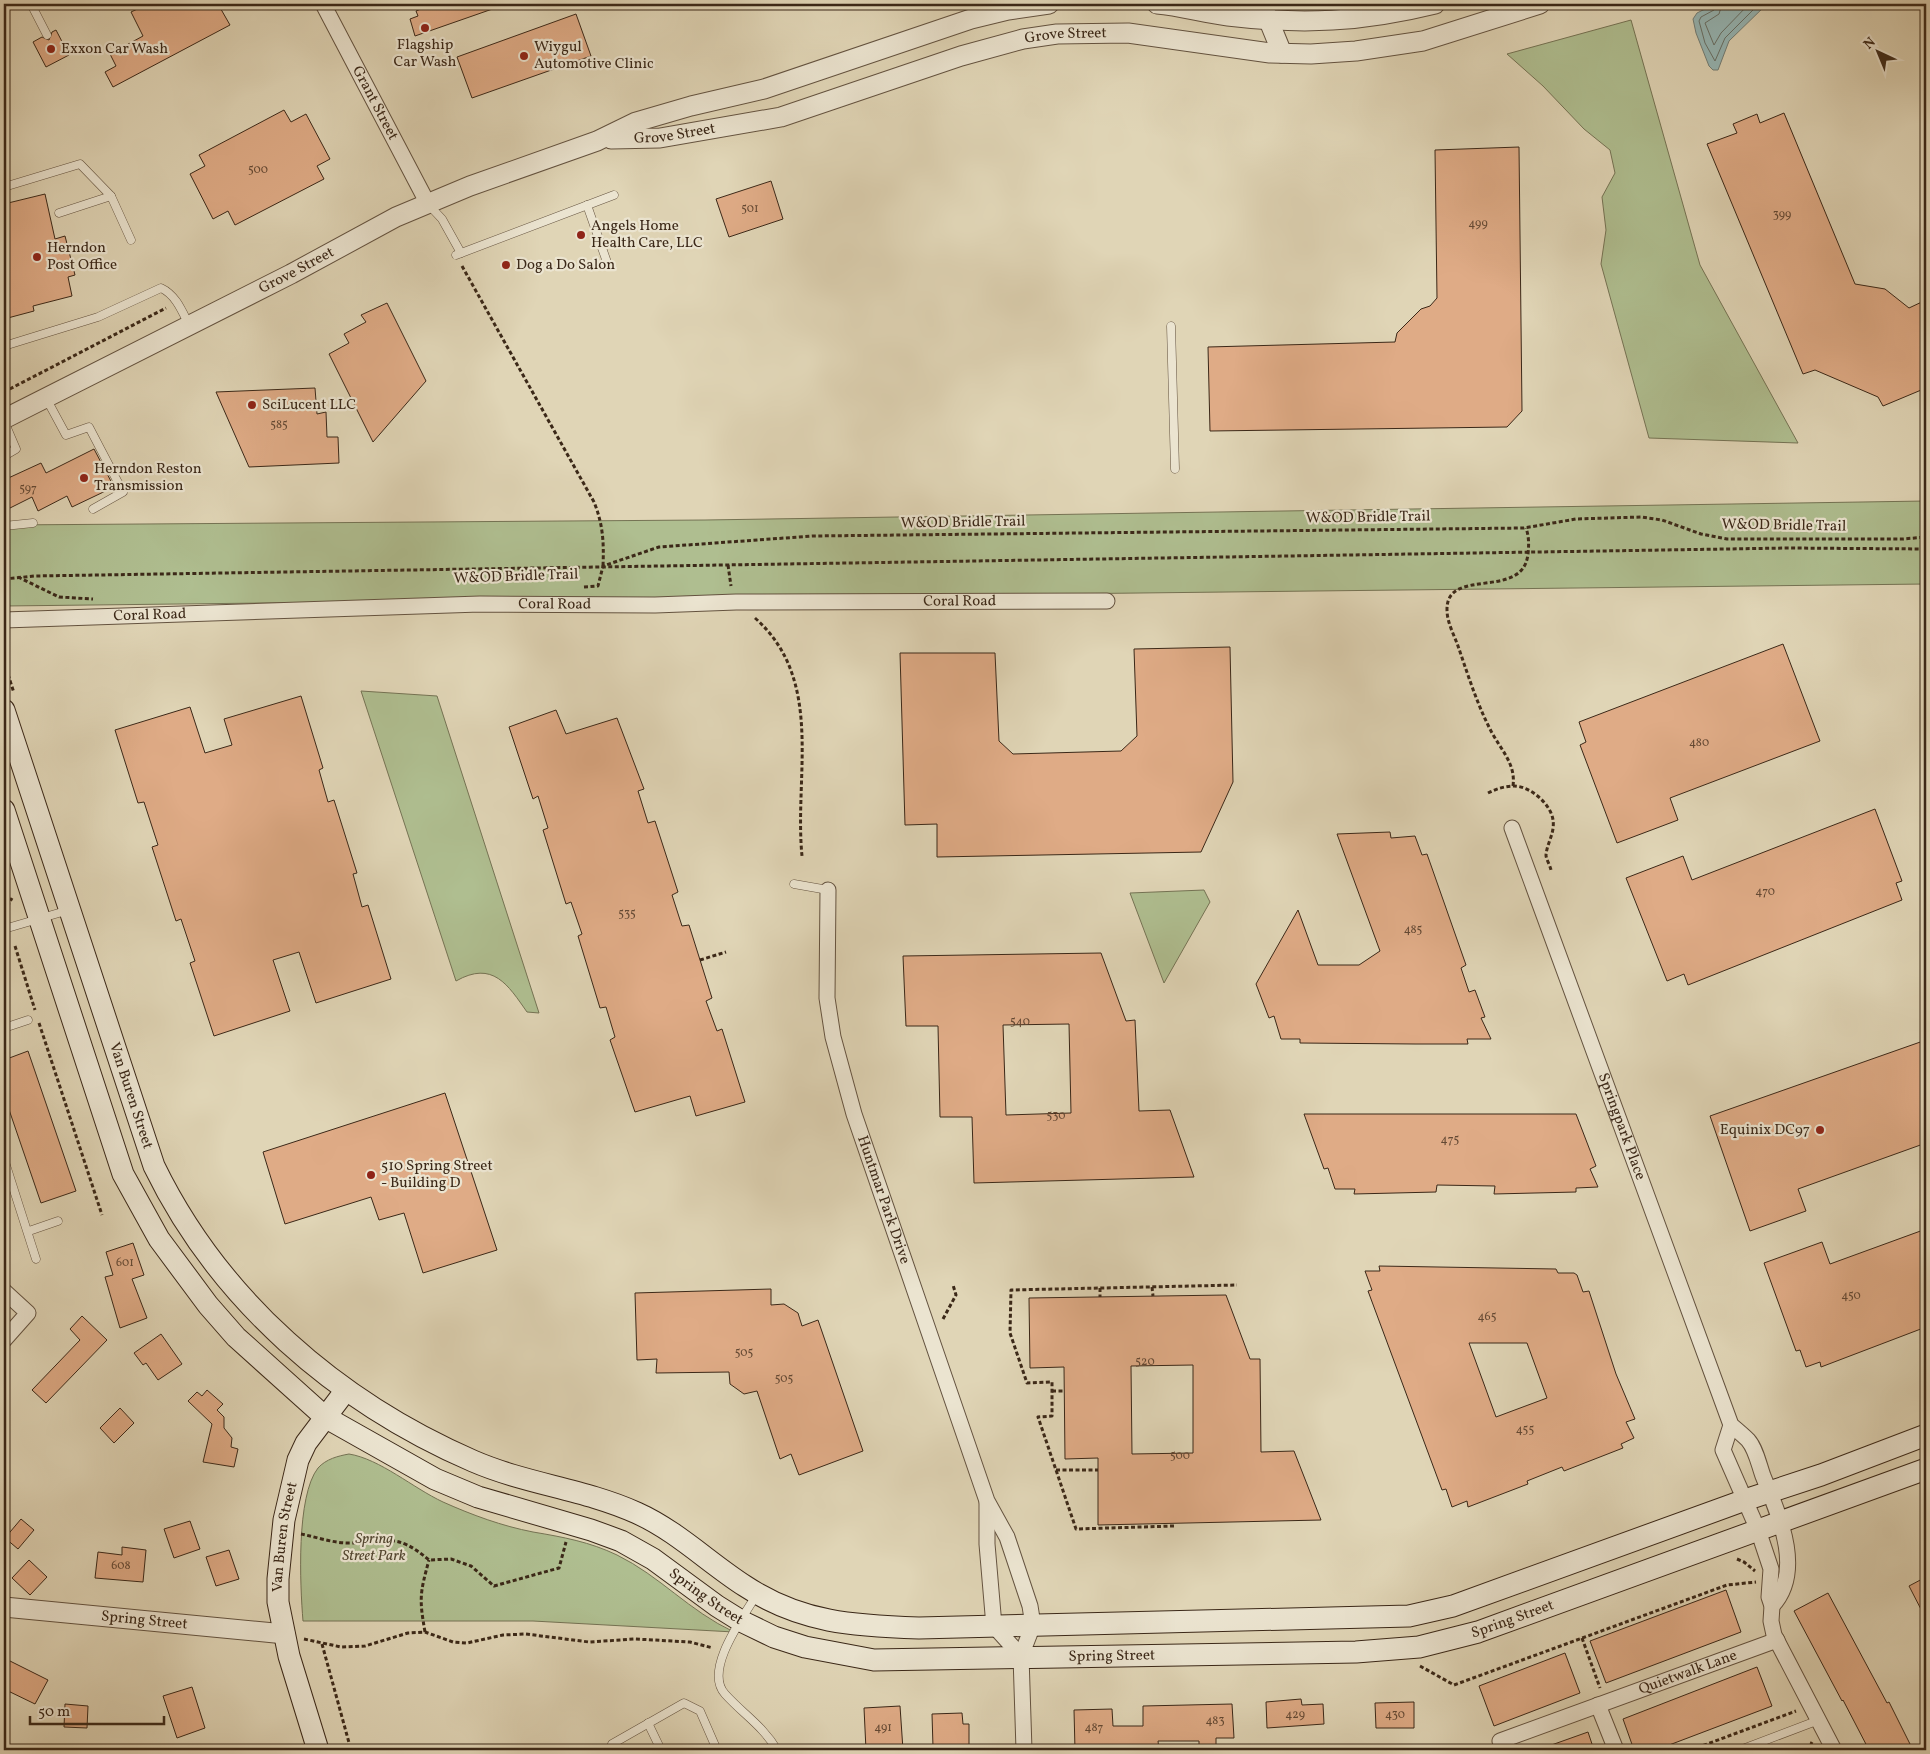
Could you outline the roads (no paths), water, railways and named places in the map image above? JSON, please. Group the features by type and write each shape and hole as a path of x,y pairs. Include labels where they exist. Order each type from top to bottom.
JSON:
{"main road":[{"name":"Van Buren Street","path":"4,710 154,1166 173,1203 218,1269 246,1302 273,1330 346,1390 306,1443 298,1460 284,1520 278,1602 289,1656 318,1750"},
{"path":"4,810 108,1132 123,1174 142,1211 182,1272 226,1326 269,1369 325,1417"},
{"name":"Spring Street","path":"346,1390 419,1434 472,1460 510,1475 606,1500 639,1514 681,1539 747,1588 788,1609 827,1622 919,1628 1348,1618 1409,1616 1432,1612 1769,1491 1821,1475 1926,1435"},
{"name":"Spring Street","path":"325,1417 400,1462 478,1497 591,1530 621,1541 653,1559 741,1621 774,1637 806,1647 874,1660 953,1660 1021,1656 1348,1652 1419,1647 1478,1632 1926,1469"}],"street":[{"name":"Grant Street","path":"323,4 428,204"},
{"name":"Grove Street","path":"598,142 636,122 691,106 764,89 971,18 1049,4"},
{"path":"1157,4 1227,16 1265,11 1312,22 1395,14 1435,4"},
{"name":"Grove Street","path":"4,420 396,217 470,186 598,142 615,138 660,138 781,117 991,46 1057,34 1128,33 1282,53 1356,51 1423,40 1540,4"},
{"path":"1265,11 1282,53"},
{"name":"Coral Road","path":"4,620 442,605 1107,601"},
{"name":"Springpark Place","path":"1512,828 1731,1425 1750,1441 1781,1522 1787,1555 1786,1577 1780,1598 1772,1606"},
{"name":"Huntmar Park Drive","path":"828,890 827,998 833,1038 854,1114 987,1501 1007,1537 1030,1606 1033,1624"},
{"path":"4,1291 28,1313 4,1340"},
{"path":"1731,1425 1723,1450 1758,1530 1771,1570 1769,1597 1772,1606 1771,1621 1777,1640 1834,1750"},
{"name":"Huntmar Park Drive","path":"987,1501 987,1544 994,1626"},
{"name":"Spring Street","path":"4,1607 285,1634"},
{"path":"1024,1750 1021,1656 1033,1624"},
{"path":"994,1626 1021,1656"},
{"name":"Quietwalk Lane","path":"1500,1741 1600,1700 1777,1640"},
{"path":"1600,1700 1616,1750"}],"lane":[{"path":"31,4 48,35"},
{"path":"4,187 80,164 111,196 131,240"},
{"path":"428,204 442,219 458,254 614,194"},
{"path":"59,213 111,196"},
{"path":"587,205 608,264"},
{"path":"4,346 98,317 161,288 169,292 176,301 189,325"},
{"path":"1171,326 1175,469"},
{"path":"46,398 66,435 89,427 124,492 93,509"},
{"path":"4,420 16,450 4,456"},
{"path":"4,526 33,523"},
{"path":"794,884 828,890"},
{"path":"4,929 70,910"},
{"path":"4,1028 28,1020"},
{"path":"4,1159 36,1258"},
{"path":"28,1231 58,1221"},
{"path":"757,1593 723,1651 719,1673 723,1692 768,1735 777,1750"},
{"path":"610,1750 612,1744 684,1703 700,1711 717,1750"},
{"path":"1740,1750 1818,1720"},
{"path":"648,1723 661,1750"}],"water":[{"path":"1715,4 1767,4 1729,41 1718,70 1713,70 1709,66 1696,33 1693,19 1697,13"}],"place":[{"name":"Flagship Car Wash","path":"425,28"},
{"name":"Exxon Car Wash","path":"51,49"},
{"name":"Wiygul Automotive Clinic","path":"524,56"},
{"name":"Angels Home Health Care, LLC","path":"581,235"},
{"name":"Herndon Post Office","path":"37,257"},
{"name":"Dog a Do Salon","path":"506,265"},
{"name":"SciLucent LLC","path":"252,405"},
{"name":"Herndon Reston Transmission","path":"84,478"},
{"name":"Equinix DC97","path":"1820,1130"},
{"name":"510 Spring Street - Building D","path":"371,1175"}],"park label":[{"name":"Spring Street Park","path":"374,1548"}]}
